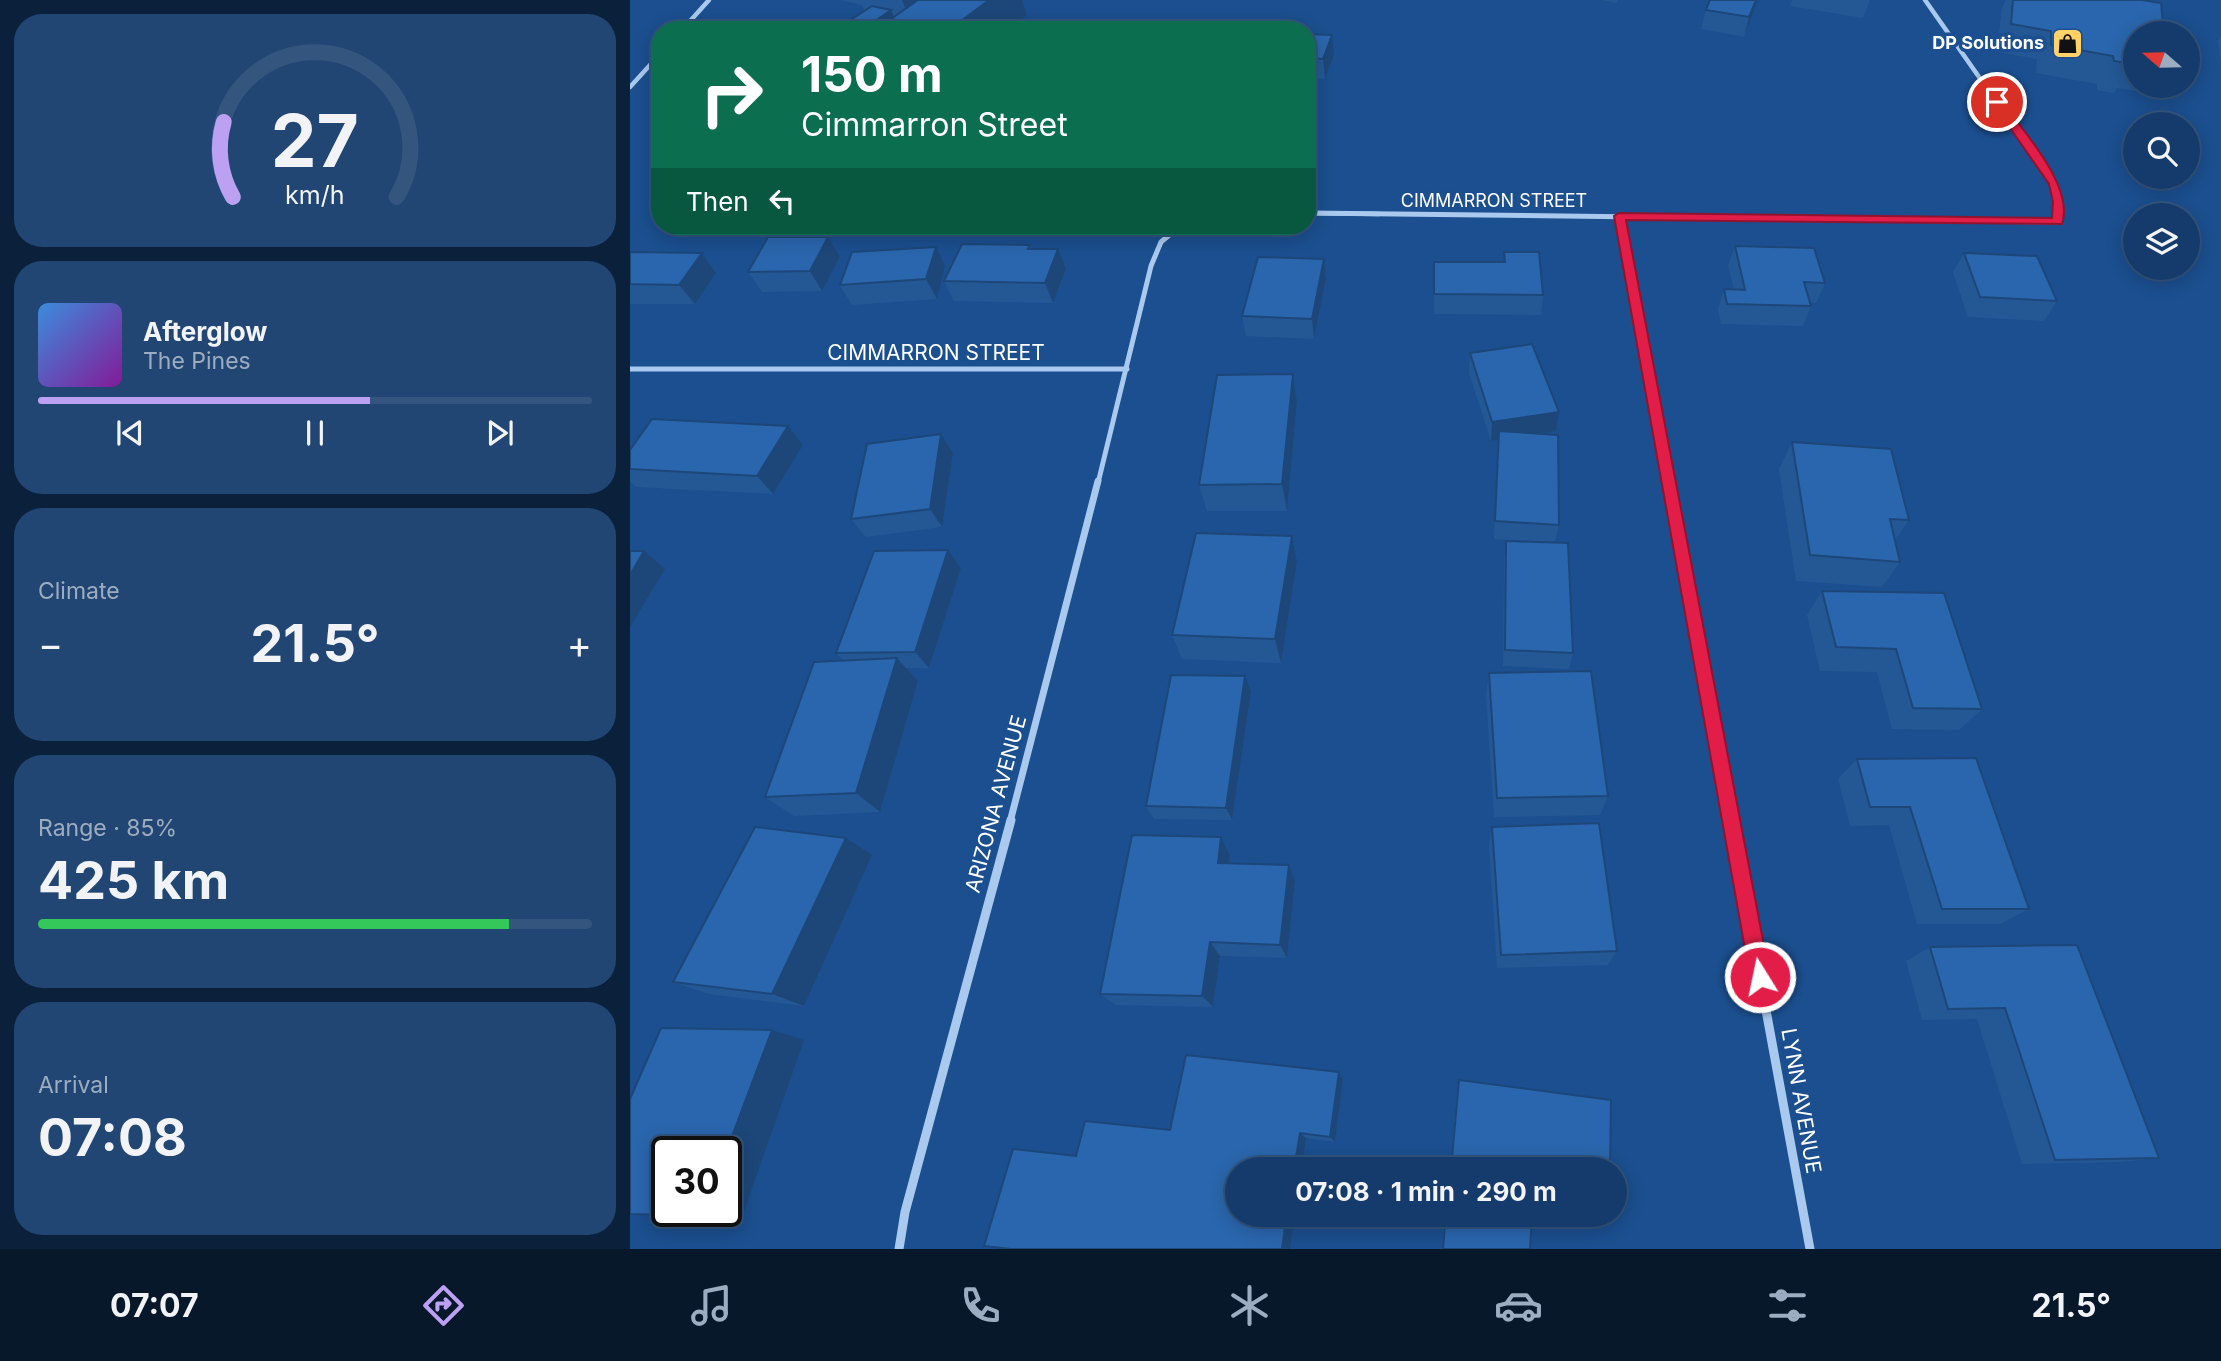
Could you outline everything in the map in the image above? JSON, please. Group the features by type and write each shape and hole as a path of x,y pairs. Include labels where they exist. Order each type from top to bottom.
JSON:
{"street":[{"path":"690,21 709,0"},
{"name":"CIMMARRON STREET","path":"1316,213 2058,222 2059,202 2054,184 1925,0"},
{"path":"630,87 651,64"},
{"name":"LYNN AVENUE","path":"1619,216 1811,1249"},
{"path":"1127,369 1151,266 1161,242 1169,235"},
{"name":"CIMMARRON STREET","path":"630,369 1127,369"},
{"name":"ARIZONA AVENUE","path":"899,1249 905,1212 1127,369"}],"building":[{"path":"918,0 989,0 961,21 891,19"},
{"path":"1710,0 1756,0 1749,17 1706,10"},
{"path":"2013,0 2142,0 2161,3 2163,21 2123,21 2123,62 2114,61 2113,56 2051,45 2051,31 2011,24"},
{"path":"872,6 891,10 875,21 849,21"},
{"path":"1316,34 1332,35 1323,59 1316,59"},
{"path":"768,237 828,237 810,271 748,272"},
{"path":"962,244 1030,245 1028,249 1058,249 1045,283 944,281"},
{"path":"1735,246 1814,248 1825,283 1804,282 1811,306 1727,304 1724,289 1745,290"},
{"path":"936,247 926,279 840,285 852,252"},
{"path":"630,252 702,253 679,285 630,284"},
{"path":"1504,252 1539,252 1543,295 1434,294 1434,262 1505,262"},
{"path":"1964,253 2037,256 2057,301 1980,297"},
{"path":"1258,257 1324,259 1312,319 1242,316"},
{"path":"1532,344 1559,412 1492,422 1470,353"},
{"path":"1293,374 1282,484 1199,485 1217,375"},
{"path":"652,419 788,426 757,476 630,469 630,450"},
{"path":"1499,431 1558,435 1559,525 1495,521"},
{"path":"941,434 930,509 851,519 867,444"},
{"path":"1792,442 1891,449 1909,520 1890,519 1900,562 1810,555"},
{"path":"1196,533 1292,536 1275,639 1172,635"},
{"path":"1506,541 1568,543 1573,653 1505,650"},
{"path":"948,550 915,652 836,653 874,551"},
{"path":"630,551 644,551 630,575"},
{"path":"1822,591 1944,593 1982,709 1913,708 1896,649 1836,647"},
{"path":"897,658 856,793 765,797 814,662"},
{"path":"1591,671 1608,796 1497,798 1489,673"},
{"path":"1171,675 1245,676 1226,808 1146,806"},
{"path":"1976,758 2029,909 1942,909 1910,807 1870,807 1857,759"},
{"path":"1599,823 1617,951 1501,955 1492,827"},
{"path":"755,827 846,838 772,994 673,982"},
{"path":"1132,835 1221,837 1218,863 1289,865 1280,945 1210,942 1202,996 1100,994"},
{"path":"2077,945 2159,1158 2055,1160 2005,1008 1948,1009 1930,947"},
{"path":"661,1028 772,1030 732,1136 651,1136 651,1215 630,1214 630,1099"},
{"path":"1186,1055 1339,1072 1330,1137 1300,1133 1296,1157 1225,1157 1225,1227 1285,1227 1282,1249 1011,1249 984,1246 1013,1149 1076,1156 1085,1121 1170,1130"},
{"path":"1459,1080 1611,1100 1610,1157 1452,1157"},
{"path":"1445,1227 1531,1227 1530,1249 1443,1249"}],"place":[{"name":"DP Solutions","path":"2067,43"}],"route":[{"path":"1760,977 1619,216 2058,222 2059,202 2054,184 1997,102"}]}
